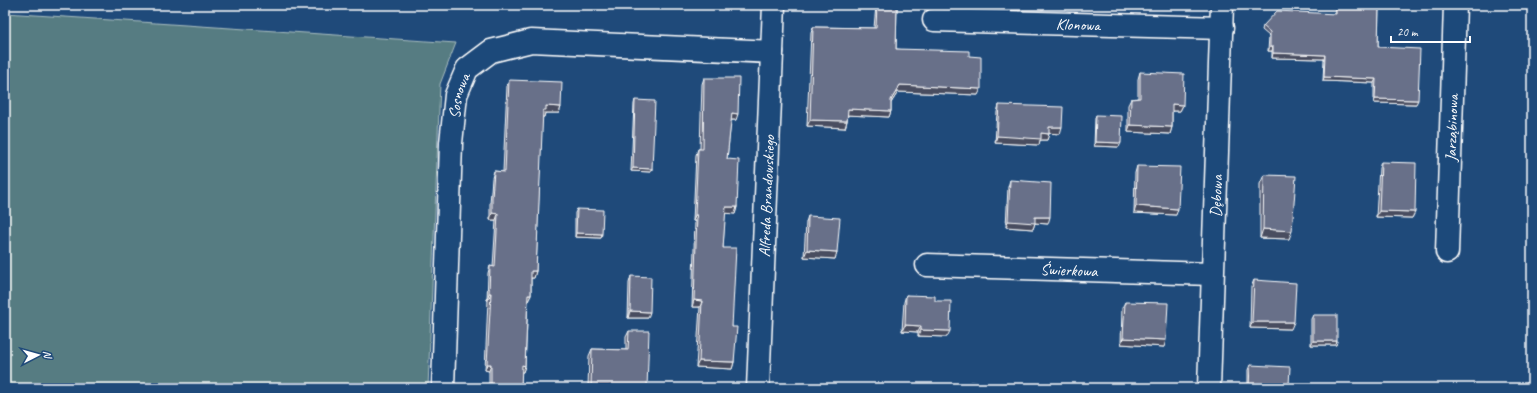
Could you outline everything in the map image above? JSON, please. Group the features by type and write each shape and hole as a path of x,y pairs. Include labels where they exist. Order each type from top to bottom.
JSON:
{"street":[{"name":"Alfreda Brandowskiego","path":"758,388 774,5"},
{"name":"Dębowa","path":"1209,388 1222,5"},
{"name":"Jarząbinowa","path":"1447,252 1455,5"},
{"name":"Klonowa","path":"934,20 1222,28"},
{"name":"Sosnowa","path":"443,388 451,143 456,95 467,69 490,51 531,41 772,52"},
{"name":"Świerkowa","path":"927,265 1212,274"}],"green space":[{"path":"5,13 456,43 440,84 428,388 5,388"}],"building":[{"path":"877,5 897,5 896,49 969,51 969,56 981,57 981,89 900,85 891,100 891,111 848,109 847,121 810,120 813,27 876,28"},
{"path":"1336,5 1379,5 1378,47 1420,49 1418,100 1375,99 1376,79 1324,77 1325,55 1273,53 1273,47 1270,47 1270,32 1263,26 1277,11 1336,14"},
{"path":"1140,72 1184,74 1183,105 1172,104 1172,127 1130,125 1131,99 1140,98"},
{"path":"704,78 739,78 738,114 732,113 727,159 739,160 737,207 726,207 723,248 736,248 732,327 737,327 734,362 699,361 702,301 694,300 697,215 695,215 698,149 703,149"},
{"path":"509,80 562,82 561,107 546,106 546,110 543,110 536,271 531,271 531,295 528,295 525,366 522,365 521,388 491,388 491,364 487,364 491,293 489,293 490,266 495,267 498,214 492,213 492,198 494,171 505,172"},
{"path":"635,100 655,101 652,169 633,168"},
{"path":"999,105 1063,107 1062,127 1049,127 1049,134 1041,133 1041,139 997,136"},
{"path":"1096,115 1122,116 1121,143 1095,142"},
{"path":"1381,162 1416,163 1415,212 1379,211"},
{"path":"1137,166 1180,167 1178,209 1136,206"},
{"path":"1264,175 1296,176 1292,231 1263,229"},
{"path":"1010,180 1051,183 1050,217 1035,217 1035,223 1008,221"},
{"path":"577,209 603,210 602,234 576,233"},
{"path":"808,216 840,218 837,252 807,250"},
{"path":"631,276 651,277 650,312 630,311"},
{"path":"1254,280 1296,283 1294,322 1252,322"},
{"path":"906,295 935,296 935,301 951,301 950,331 921,330 921,326 905,325"},
{"path":"1125,302 1168,303 1166,340 1123,338"},
{"path":"1313,315 1337,315 1337,341 1313,341"},
{"path":"629,331 649,331 647,388 627,388 627,386 591,386 592,349 628,350"},
{"path":"1250,365 1290,367 1289,385 1336,388 1249,388"},
{"path":"970,382 1001,384 1001,388 970,388"}]}
